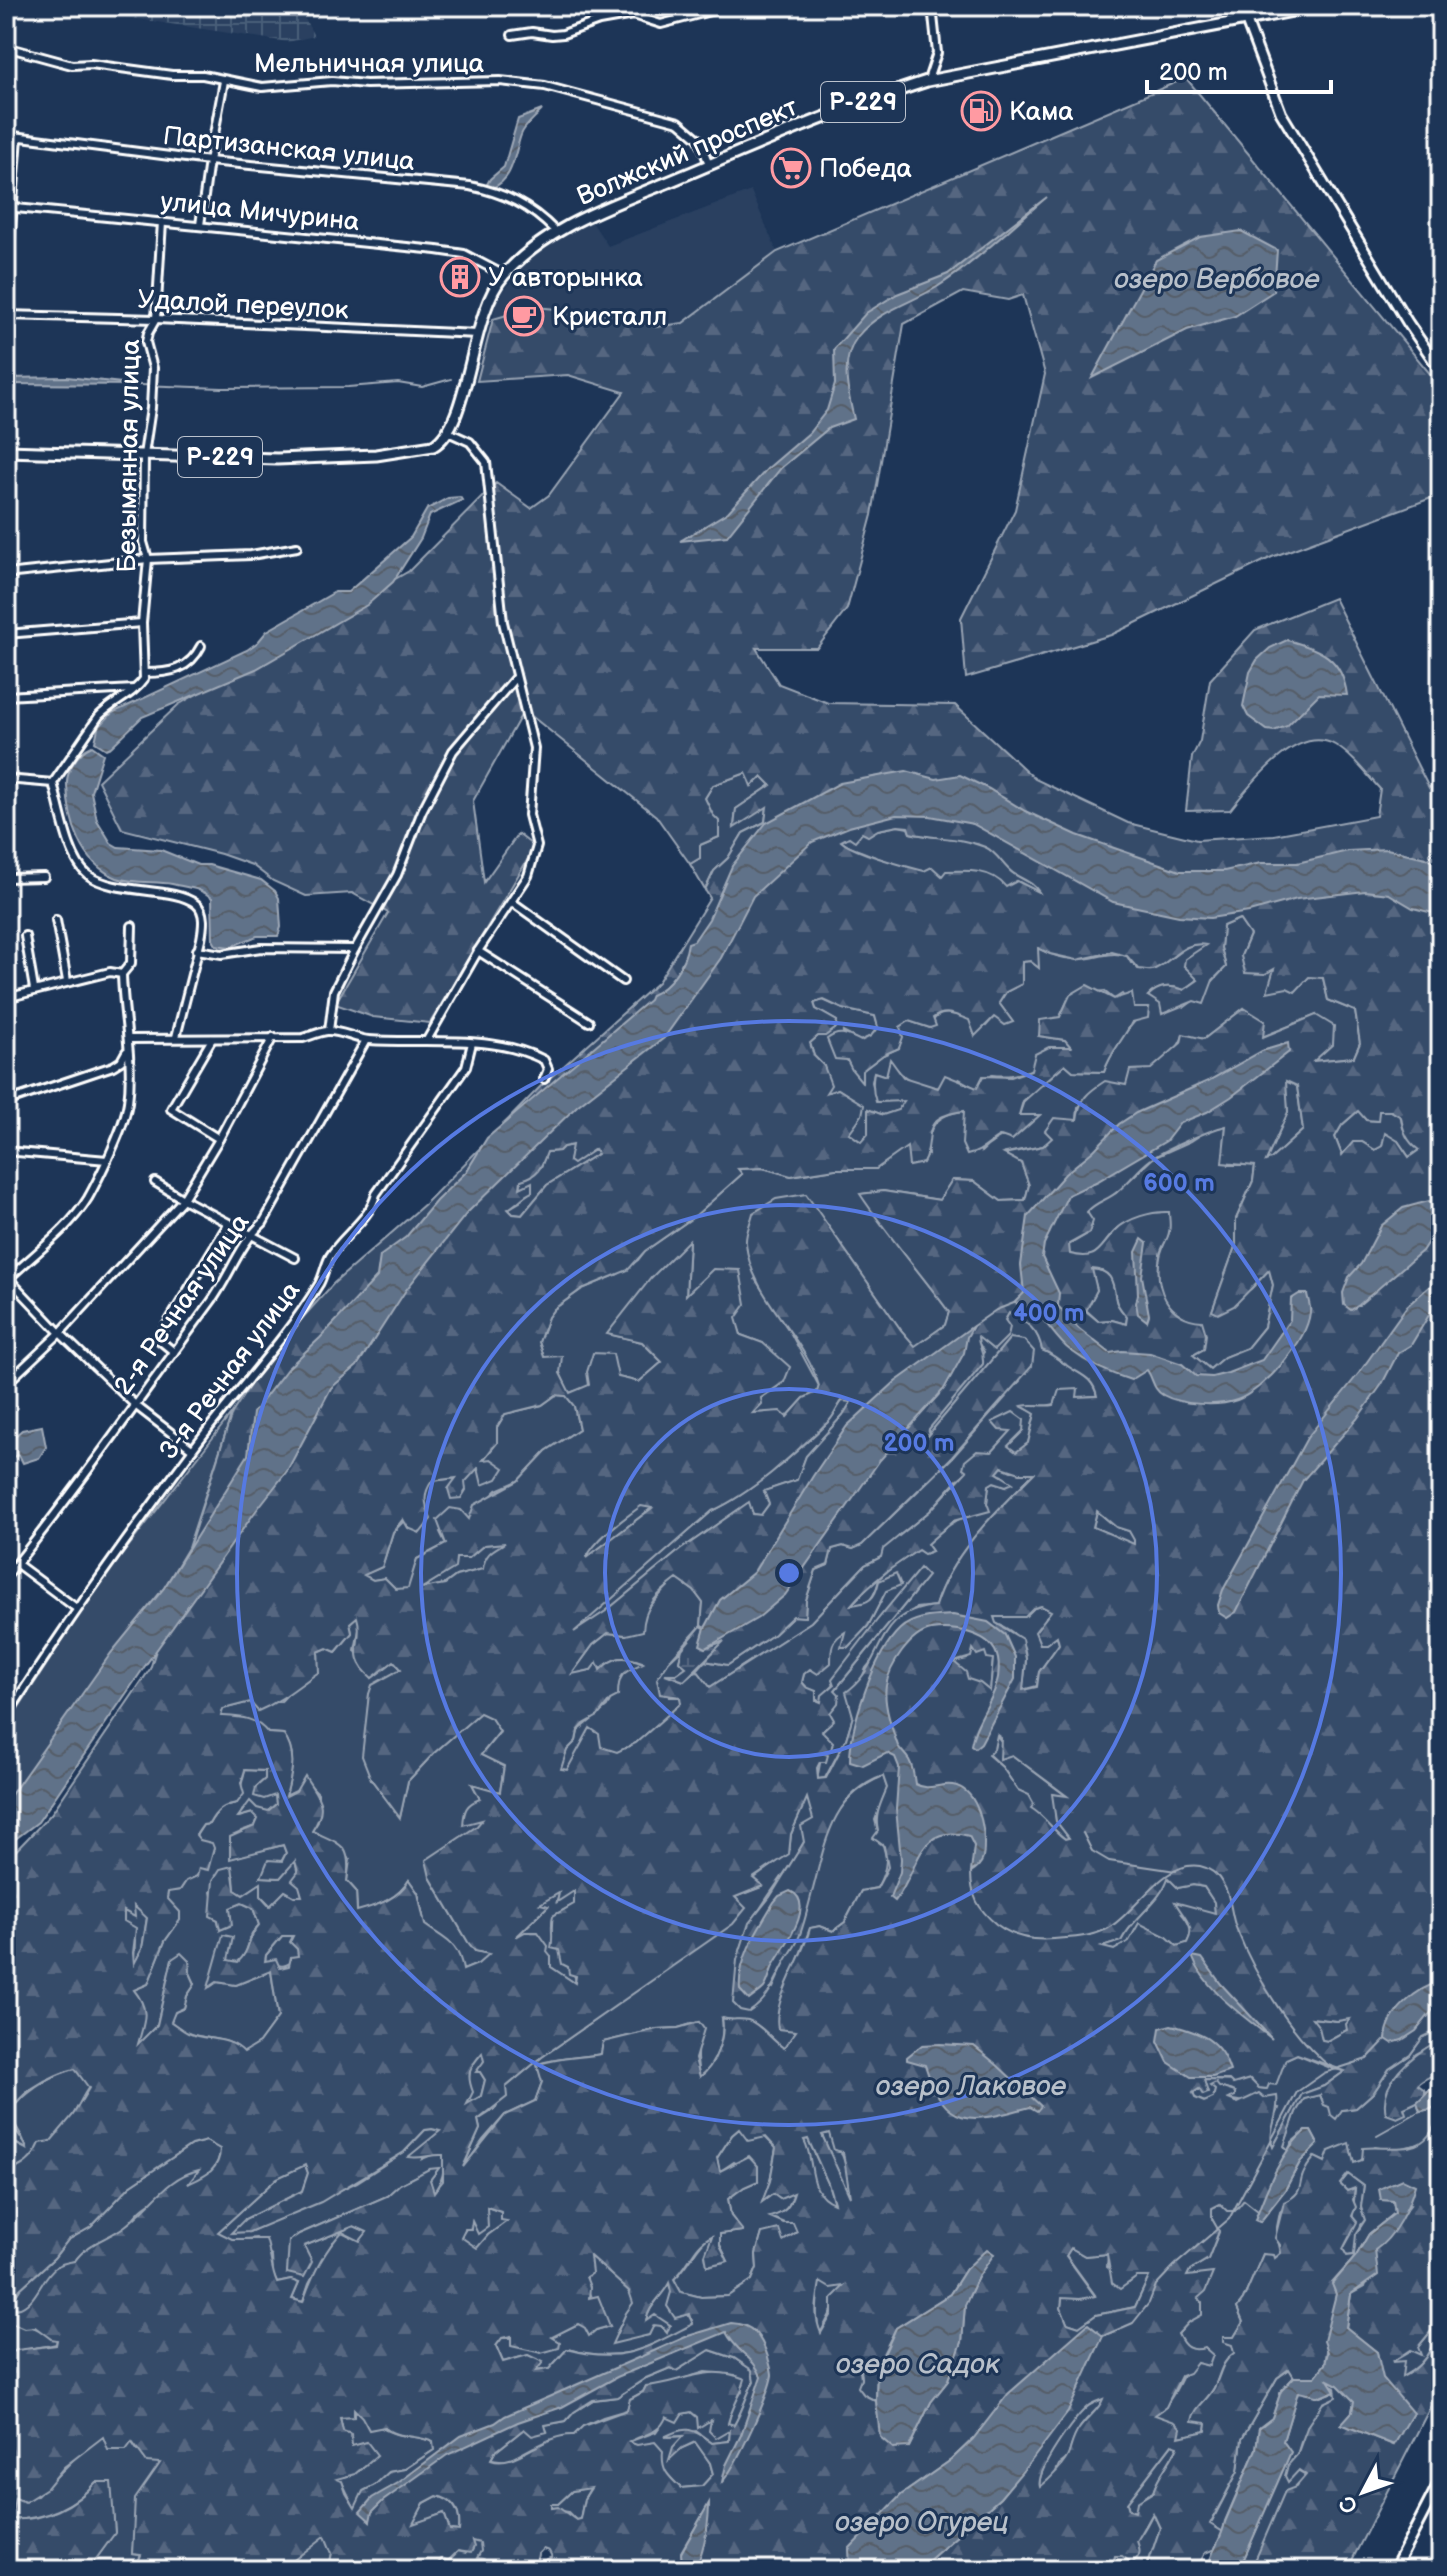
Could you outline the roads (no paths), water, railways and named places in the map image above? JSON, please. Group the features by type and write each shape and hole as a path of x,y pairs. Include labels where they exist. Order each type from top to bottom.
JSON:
{"main road":[{"name":"Волжский проспект","path":"144,455 277,459 376,455 433,446 448,432 459,406 490,296 504,275 528,251 555,231 709,164 871,99 927,81 1313,7"},
{"name":"Р-229","path":"6,451 144,455"}],"street":[{"path":"512,35 532,32 563,34 599,21 633,15 661,24 729,6"},
{"path":"927,81 937,53 932,6"},
{"path":"1240,6 1281,113 1408,323 1441,371"},
{"name":"Мельничная улица","path":"7,49 72,65 91,64 172,75 203,75 262,87 332,81 366,84 500,81 545,86 679,122 699,139 709,164"},
{"path":"200,225 224,81"},
{"name":"Партизанская улица","path":"6,135 209,161 483,189 502,193 526,207 555,231"},
{"path":"6,293 8,207 18,137"},
{"name":"улица Мичурина","path":"8,207 437,250 472,257 504,275"},
{"name":"Безымянная улица","path":"145,673 142,623 148,559 143,542 144,455 153,368 146,342 156,319 162,222"},
{"name":"Удалой переулок","path":"6,315 478,334"},
{"path":"427,1040 478,951 528,876 537,846 529,815 534,748 503,622 486,462 470,442 448,432"},
{"path":"6,574 148,559 251,555 297,547"},
{"path":"6,634 142,623"},
{"path":"53,783 107,707 136,689 145,673 184,667 196,656 201,646"},
{"path":"329,1031 334,991 397,875 422,811 453,751 515,678"},
{"path":"6,696 136,689"},
{"path":"6,779 53,783"},
{"path":"53,783 73,853 87,875 109,885 170,895 196,904 201,911 204,925 176,1037"},
{"path":"6,878 44,877"},
{"path":"512,902 623,981"},
{"path":"56,920 67,981"},
{"path":"132,926 131,963 122,974 122,1007 129,1039 128,1103 121,1130 87,1200 40,1251 7,1278 135,1405 192,1449"},
{"path":"25,936 34,989"},
{"path":"197,950 222,954 261,948 355,949"},
{"path":"478,951 589,1022"},
{"path":"6,998 110,972 122,974"},
{"path":"129,1039 303,1038 329,1031 366,1040 472,1043 516,1049 544,1060 548,1069 544,1079"},
{"path":"6,1384 60,1333 183,1199 273,1037"},
{"path":"212,1039 171,1109 219,1139"},
{"name":"2-я Речная улица","path":"6,1577 223,1286 250,1234 263,1223 366,1040"},
{"name":"3-я Речная улица","path":"6,1717 76,1608 192,1449 259,1368 319,1284 328,1260 341,1240 373,1205 376,1194 466,1067 472,1043"},
{"path":"6,1102 113,1066 121,1061 127,1049"},
{"path":"6,1151 107,1160"},
{"path":"155,1182 295,1258"},
{"path":"174,1352 158,1339 228,1224"},
{"path":"17,1564 76,1608"},
{"path":"1394,2570 1441,2479"}],"water":[{"path":"542,110 522,132 505,179 492,188 486,186 504,167 518,119"},
{"path":"1047,197 951,277 875,320 858,336 852,345 847,366 854,419 829,428 781,468 727,536 680,541 728,512 767,469 809,433 827,410 835,384 834,349 866,313 897,294 948,274"},
{"name":"озеро Вербовое","path":"1241,231 1277,250 1274,291 1235,316 1187,330 1092,378 1156,260 1200,237"},
{"path":"67,377 140,385 6,384 6,378"},
{"path":"460,497 462,500 430,515 421,538 393,582 367,605 256,669 142,717 111,747 106,749 95,742 98,728 112,713 247,650 267,631 335,592 348,592 411,537 427,509 448,498"},
{"path":"1287,640 1319,651 1335,663 1347,695 1319,694 1287,726 1267,730 1248,716 1243,706 1250,672 1270,648"},
{"path":"92,746 103,754 91,792 97,820 111,843 118,847 161,850 198,865 209,865 261,880 279,898 281,927 278,936 257,936 230,947 216,945 213,940 212,898 207,894 172,884 124,880 94,862 74,826 67,785 74,762"},
{"path":"906,771 936,779 960,775 1077,835 1180,871 1224,871 1261,863 1297,863 1348,851 1387,849 1426,858 1441,867 1441,915 1413,908 1389,894 1365,891 1297,899 1249,912 1210,918 1179,916 1113,902 973,824 930,816 896,815 849,827 812,842 753,896 721,958 664,1038 577,1106 467,1213 406,1290 357,1366 331,1388 287,1471 145,1666 38,1822 6,1846 6,1802 111,1653 164,1588 248,1455 253,1413 287,1369 377,1277 380,1256 406,1237 466,1172 487,1138 670,981 680,967 688,943 694,941 709,919 732,866 766,823 840,783"},
{"path":"1288,1043 1289,1052 1231,1097 1207,1112 1180,1123 1166,1141 1068,1195 1044,1244 1042,1257 1059,1293 1058,1306 1078,1328 1110,1353 1150,1353 1182,1364 1196,1376 1212,1377 1262,1360 1290,1320 1291,1299 1307,1294 1310,1310 1307,1324 1293,1350 1271,1376 1237,1400 1210,1404 1179,1401 1160,1393 1147,1370 1131,1380 1084,1359 1063,1344 1039,1315 1024,1305 1014,1303 1024,1293 1021,1265 1028,1216 1065,1174 1119,1124 1136,1113 1208,1081 1262,1051"},
{"path":"1429,1201 1438,1205 1441,1222 1422,1251 1359,1305 1351,1310 1344,1305 1343,1293 1349,1277 1361,1264 1381,1226 1403,1208"},
{"path":"1142,1239 1147,1243 1142,1276 1149,1315 1147,1321 1138,1314 1136,1303 1136,1252"},
{"path":"1439,1278 1441,1291 1438,1300 1411,1345 1398,1353 1382,1384 1357,1419 1303,1480 1236,1612 1227,1618 1219,1613 1223,1590 1307,1438 1407,1306"},
{"path":"973,1326 964,1353 944,1389 880,1460 785,1595 758,1618 706,1648 700,1645 720,1600 754,1572 847,1426 895,1382"},
{"path":"42,1426 46,1447 39,1458 23,1463 19,1455 6,1459 7,1443 22,1430"},
{"path":"953,1615 988,1622 1005,1635 1015,1657 1015,1679 981,1743 975,1748 971,1745 997,1682 998,1659 989,1643 971,1633 931,1630 908,1644 891,1669 886,1701 898,1746 908,1758 915,1784 955,1786 970,1795 979,1812 984,1855 971,1872 974,1846 969,1836 939,1836 929,1842 922,1852 895,1901 890,1897 900,1872 901,1859 896,1809 899,1767 895,1757 887,1753 863,1765 850,1761 854,1729 865,1691 890,1640 900,1629 918,1619"},
{"path":"790,1891 798,1897 801,1905 796,1926 764,1988 749,2000 740,1990 745,1956 774,1902"},
{"path":"1192,1956 1202,1958 1221,1984 1272,2039 1216,1992"},
{"path":"1441,1982 1441,2000 1416,2031 1392,2043 1386,2039 1392,2020 1405,2003 1422,1989"},
{"path":"1171,2025 1191,2031 1215,2044 1230,2071 1213,2077 1191,2077 1168,2062 1158,2041 1160,2028"},
{"name":"озеро Лаковое","path":"922,2045 974,2046 1041,2106 1037,2111 1030,2107 977,2118 952,2112 933,2087 925,2065 907,2060"},
{"path":"1441,2079 1441,2102 1431,2109 1420,2111 1417,2102"},
{"path":"1305,2131 1311,2131 1318,2144 1300,2162 1285,2190 1260,2222 1255,2220 1282,2160"},
{"path":"1402,2179 1415,2185 1409,2203 1395,2230 1375,2250 1378,2275 1351,2294 1346,2327 1377,2352 1383,2378 1413,2413 1394,2445 1341,2424 1352,2412 1354,2401 1338,2385 1328,2380 1335,2391 1320,2397 1298,2392 1283,2441 1291,2452 1239,2570 1207,2570 1256,2449 1259,2428 1272,2418 1281,2391 1294,2377 1315,2377 1325,2364 1328,2352 1324,2341 1336,2294 1332,2284 1356,2256 1369,2234 1395,2213 1393,2201 1381,2200 1379,2189"},
{"name":"озеро Садок","path":"987,2249 994,2254 978,2277 965,2305 962,2342 947,2382 931,2402 909,2447 893,2448 880,2437 876,2401 877,2370 896,2328 950,2294 966,2269"},
{"path":"731,2323 751,2329 759,2337 772,2375 751,2430 722,2482 761,2376 726,2332 617,2377 562,2407 518,2422 447,2455 383,2501 372,2512 370,2521 360,2512 372,2498 398,2483 461,2436 688,2336"},
{"name":"озеро Огурец","path":"1088,2324 1103,2336 1068,2412 1000,2498 918,2570 850,2570 849,2549 901,2495 951,2460 973,2439 1008,2394"},
{"path":"709,2503 707,2529 695,2570 683,2570 681,2553"}],"waterway":[{"path":"140,385 222,388 348,387 398,383 422,387 451,379"},
{"path":"973,1326 996,1310 1014,1303"},
{"path":"1083,1833 1092,1851 1109,1861 1176,1871"},
{"path":"971,1872 974,1895 990,1918 1016,1935 1045,1939 1081,1937 1107,1929 1174,1871 1187,1866 1207,1868 1226,1889 1237,1930 1265,1987 1304,2041 1333,2069"},
{"path":"1103,2336 1133,2323 1149,2303 1156,2285 1229,2219 1297,2092 1324,2073 1367,2059 1386,2039"},
{"path":"1377,2135 1420,2111"}],"place":[{"name":"Кама","path":"981,111"},
{"name":"Победа","path":"791,168"},
{"name":"У авторынка","path":"460,277"},
{"name":"Кристалл","path":"524,316"}]}
